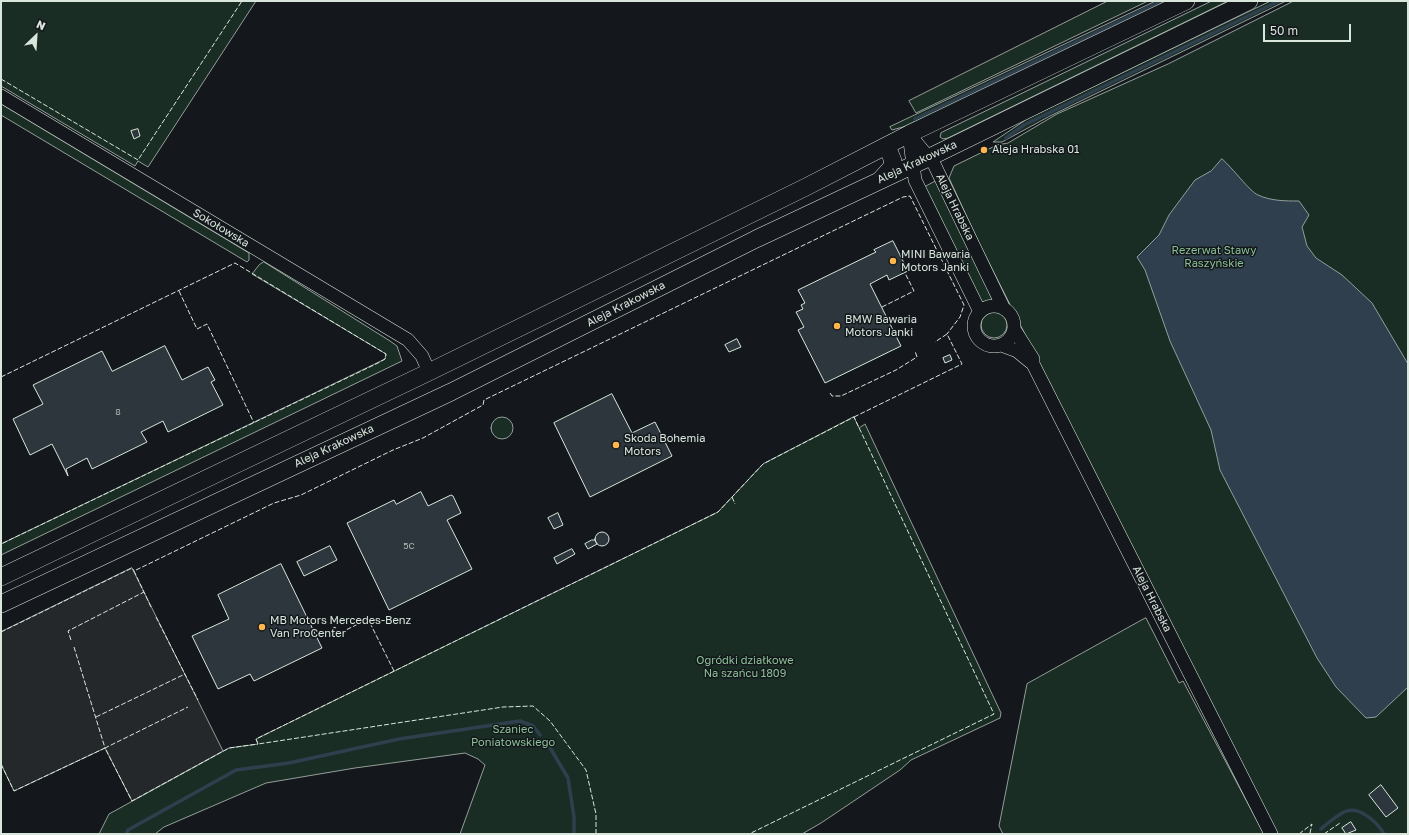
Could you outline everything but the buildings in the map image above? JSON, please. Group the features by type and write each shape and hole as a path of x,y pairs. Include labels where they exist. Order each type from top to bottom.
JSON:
{"main road":[{"path":"1,577 429,372 812,184 909,134 1186,1"},
{"name":"Aleja Krakowska","path":"1,604 451,392 756,238 914,165 1249,1"},
{"path":"881,179 893,164 893,156 887,146"}],"street":[{"name":"Sokołowska","path":"1,96 408,340 422,356 429,372"},
{"name":"Aleja Hrabska","path":"909,134 930,157 1004,308"},
{"name":"Aleja Hrabska","path":"909,134 915,180 980,312"},
{"path":"990,306 1004,308 1013,318 1014,329 1010,339 1001,345 987,345 976,335 974,325 980,312 990,306"},
{"name":"Aleja Hrabska","path":"1014,329 1033,359 1033,364 1271,834"},
{"name":"Aleja Hrabska","path":"1001,345 1017,352 1033,364"}],"green space":[{"path":"1,1 256,1 148,167 138,161 135,166 1,86"},
{"path":"1108,1 1148,1 916,113 909,101"},
{"path":"1156,1 1169,1 1056,53 903,127 892,130 890,127"},
{"path":"1212,1 1228,1 948,138 943,139 940,137 941,133"},
{"path":"1271,1 1286,1 1050,116 1002,142 993,142 1027,119"},
{"name":"Rezerwat Stawy Raszyńskie","path":"1294,1 1408,1 1408,834 1277,834 979,243 949,178 954,166 997,145 1008,143 1057,114 1168,64"},
{"path":"1,104 249,253 249,260 247,262 1,115"},
{"path":"936,181 996,303 982,305 925,187"},
{"path":"264,262 397,346 402,361 1,555 1,544 385,359 386,354 252,274 259,265"},
{"path":"994,312 1003,316 1007,325 1003,334 994,338 985,334 981,325 985,316"},
{"path":"502,417 510,420 513,428 510,436 502,439 494,436 491,428 494,420"},
{"name":"Ogródki działkowe Na szańcu 1809","path":"854,417 859,428 865,424 1001,713 1000,718 911,760 900,770 802,834 460,834 485,765 478,759 465,753 355,768 266,783 164,827 155,834 99,834 109,814 229,748 258,744 256,739 718,512 763,464"},
{"path":"1146,618 1179,683 1183,681 1264,834 1003,834 999,826 1027,684"}],"shaded area":[{"path":"132,568 223,751 132,801 105,748 14,791 1,764 1,632"}],"water":[{"path":"1222,159 1254,193 1273,200 1299,201 1309,215 1302,227 1307,246 1316,258 1342,275 1372,303 1408,364 1408,687 1376,717 1366,718 1336,687 1317,658 1220,470 1211,430 1170,341 1145,270 1137,257 1159,235 1169,215 1195,180 1211,171"}],"waterway":[{"path":"915,119 1162,1"},
{"path":"1006,138 1024,125 1279,1"},
{"path":"126,834 128,830 236,770 289,763 399,739 520,721 533,726 540,735"},
{"path":"549,746 568,778 574,817 574,834"},
{"path":"1321,829 1344,812 1350,810 1367,816 1381,829 1384,834"}],"fence":[{"path":"1,79 138,160 242,1"},
{"path":"151,607 134,571 274,503 301,495 393,450 423,438 483,405 484,400 903,197 910,196 964,305 960,317 947,334"},
{"path":"1,377 235,263 386,354 385,359 378,363 1,544"},
{"path":"882,307 914,291 905,273"},
{"path":"179,291 197,329 207,324 254,423"},
{"path":"854,417 962,364 947,334 935,342"},
{"path":"830,393 832,396 841,396 896,370 917,357 915,351"},
{"path":"596,834 596,814 586,770 550,721 533,706 503,707 258,744 256,739 718,512 763,464 854,417 994,714 749,834"},
{"path":"732,497 735,504"},
{"path":"1,632 132,568 134,571"},
{"path":"71,640 68,631 144,592"},
{"path":"156,617 198,700"},
{"path":"332,629 335,627 338,634 368,619 394,671"},
{"path":"74,647 105,748 188,707"},
{"path":"96,717 185,674"},
{"path":"1,764 14,791 105,748 132,801 229,748 258,744"},
{"path":"1324,834 1340,823"},
{"path":"1299,834 1312,824 1311,834"}],"place":[{"name":"Aleja Hrabska 01","path":"984,150"},
{"name":"MINI Bawaria Motors Janki","path":"893,261"},
{"name":"BMW Bawaria Motors Janki","path":"837,326"},
{"name":"Skoda Bohemia Motors","path":"616,445"},
{"name":"MB Motors Mercedes-Benz Van ProCenter","path":"262,627"}],"park label":[{"name":"Szaniec Poniatowskiego","path":"513,736"}]}
